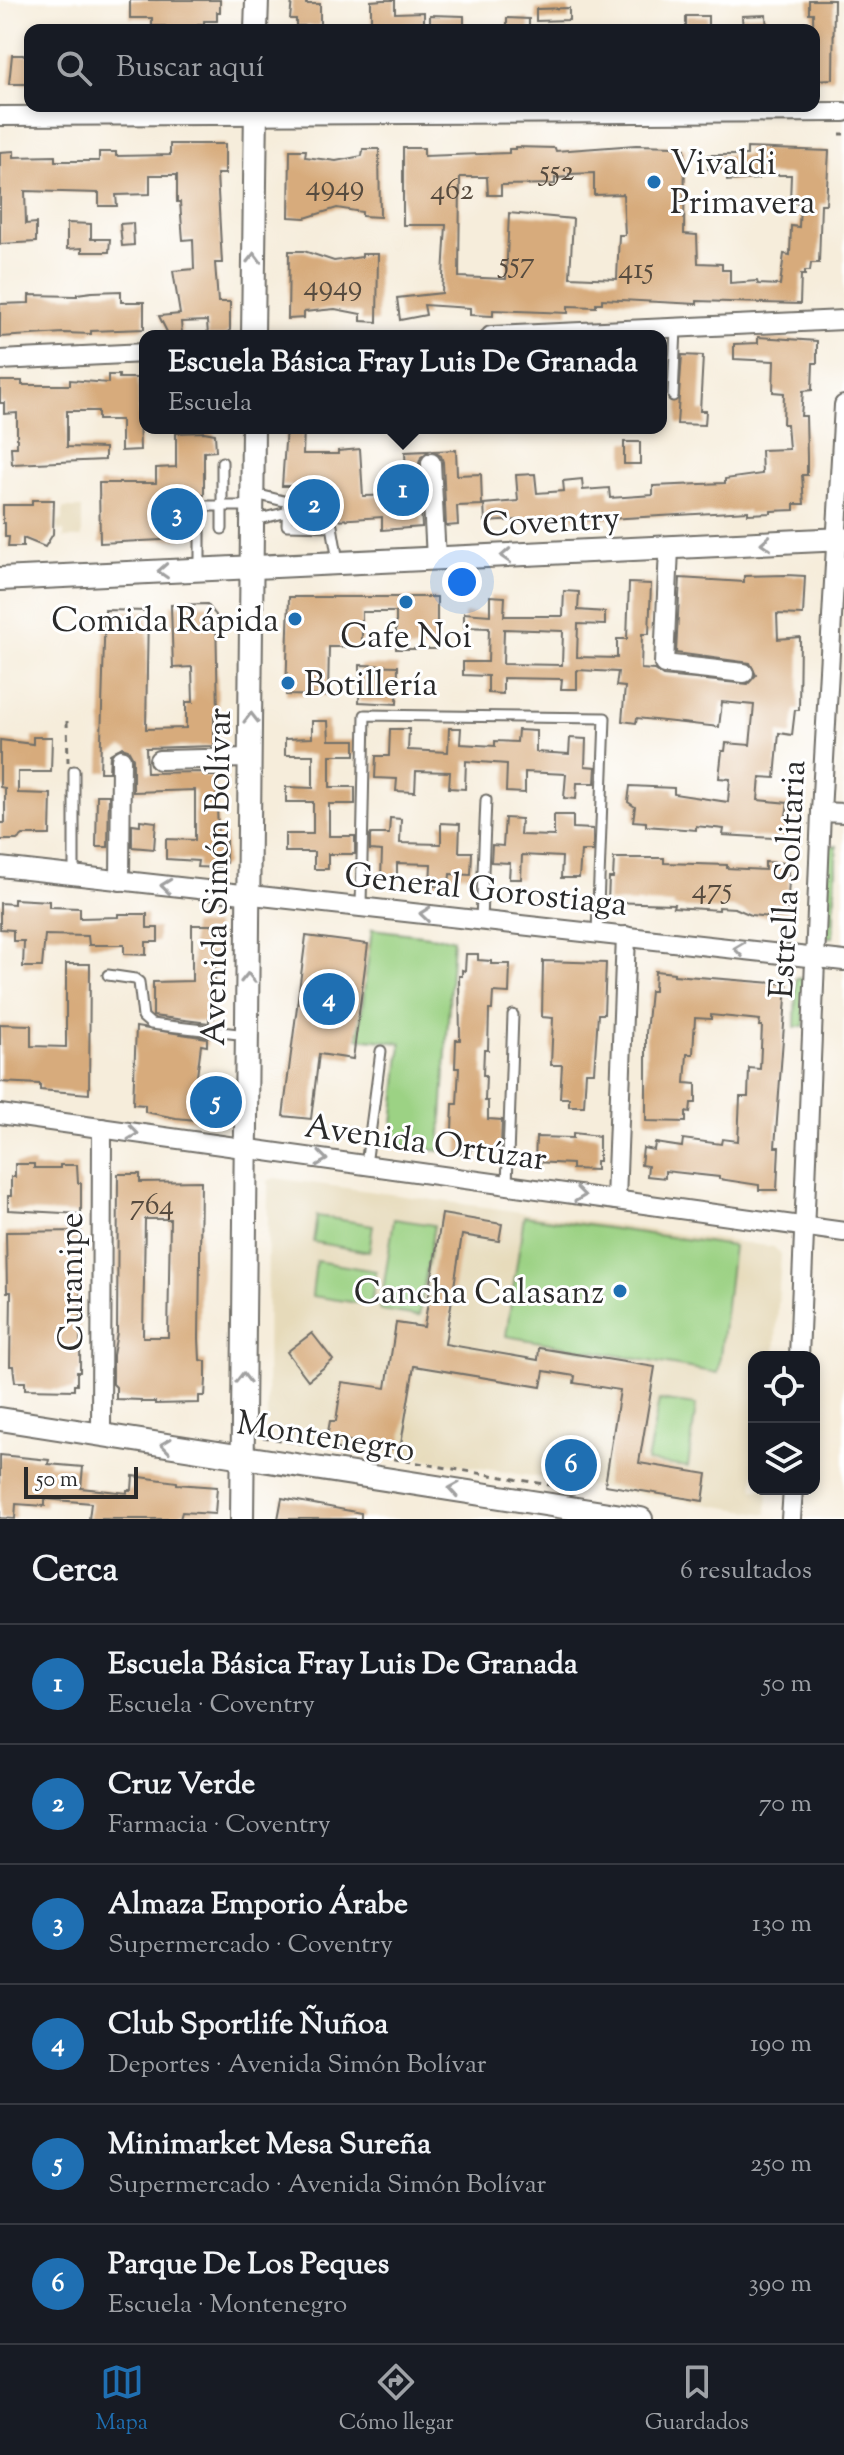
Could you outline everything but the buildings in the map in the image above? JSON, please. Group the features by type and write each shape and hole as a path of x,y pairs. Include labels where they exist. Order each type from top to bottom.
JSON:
{"street":[{"path":"256,24 257,0"},
{"path":"0,116 204,112"},
{"path":"253,330 255,112"},
{"path":"820,112 844,112"},
{"path":"630,330 844,320"},
{"path":"0,360 139,353"},
{"name":"Estrella Solitaria","path":"799,1351 814,958 840,539 844,405"},
{"name":"Avenida Simón Bolívar","path":"242,1519 253,434"},
{"name":"Coventry","path":"431,463 436,559"},
{"name":"Coventry","path":"0,579 840,539"},
{"name":"Coventry","path":"669,548 664,664 744,673"},
{"path":"159,760 250,758"},
{"path":"120,881 121,759"},
{"path":"821,812 844,813"},
{"name":"General Gorostiaga","path":"0,867 844,961"},
{"path":"616,1200 626,936"},
{"name":"Avenida Ortúzar","path":"0,1114 844,1232"},
{"name":"Curanipe","path":"101,1436 102,1128"},
{"name":"Montenegro","path":"0,1419 101,1436 243,1445 556,1512 641,1519"},
{"path":"791,1519 793,1495"}],"lane":[{"path":"673,396 676,328"},
{"path":"222,462 222,529"},
{"path":"200,570 200,506 288,507"},
{"path":"252,506 288,507"},
{"path":"288,507 287,525 332,526 339,564"},
{"path":"361,906 365,715 605,718 597,933"},
{"path":"74,771 74,875"},
{"path":"481,920 486,800"},
{"path":"108,975 139,982 143,1017 151,1024 247,1035"},
{"path":"507,1185 513,1015"},
{"path":"366,1165 381,1051"}],"path":[{"path":"67,721 68,766 74,771"},
{"path":"243,1445 574,1488"}],"shaded area":[{"path":"63,508 82,508 82,538 64,538 64,531 58,531 58,521 63,520"},
{"path":"274,1178 774,1247 781,1255 775,1351 748,1351 748,1495 768,1495 767,1514 267,1434 268,1181"}],"green space":[{"path":"828,846 837,846 833,937 824,937"},
{"path":"372,929 453,939 440,1151 391,1144 401,1043 358,1038"},
{"path":"796,978 805,979 804,1027 795,1027"},
{"path":"317,1216 373,1225 369,1252 313,1242"},
{"name":"Cancha Calasanz","path":"524,1216 733,1246 718,1373 506,1336"},
{"path":"394,1219 434,1225 419,1316 380,1310"},
{"path":"316,1261 376,1271 371,1305 312,1296"},
{"path":"659,1400 696,1405 688,1467 647,1462"}],"place":[{"name":"Vivaldi Primavera","path":"654,182"},
{"name":"Escuela Básica Fray Luis De Granada","path":"403,490"},
{"name":"Cruz Verde","path":"314,505"},
{"name":"Almaza Emporio Árabe","path":"177,514"},
{"name":"Cafe Noi","path":"406,602"},
{"name":"Comida Rápida","path":"295,619"},
{"name":"Botillería","path":"288,683"},
{"name":"Club Sportlife Ñuñoa","path":"329,999"},
{"name":"Minimarket Mesa Sureña","path":"216,1102"},
{"name":"Cancha Calasanz","path":"620,1291"},
{"name":"Parque De Los Peques","path":"571,1465"}]}
